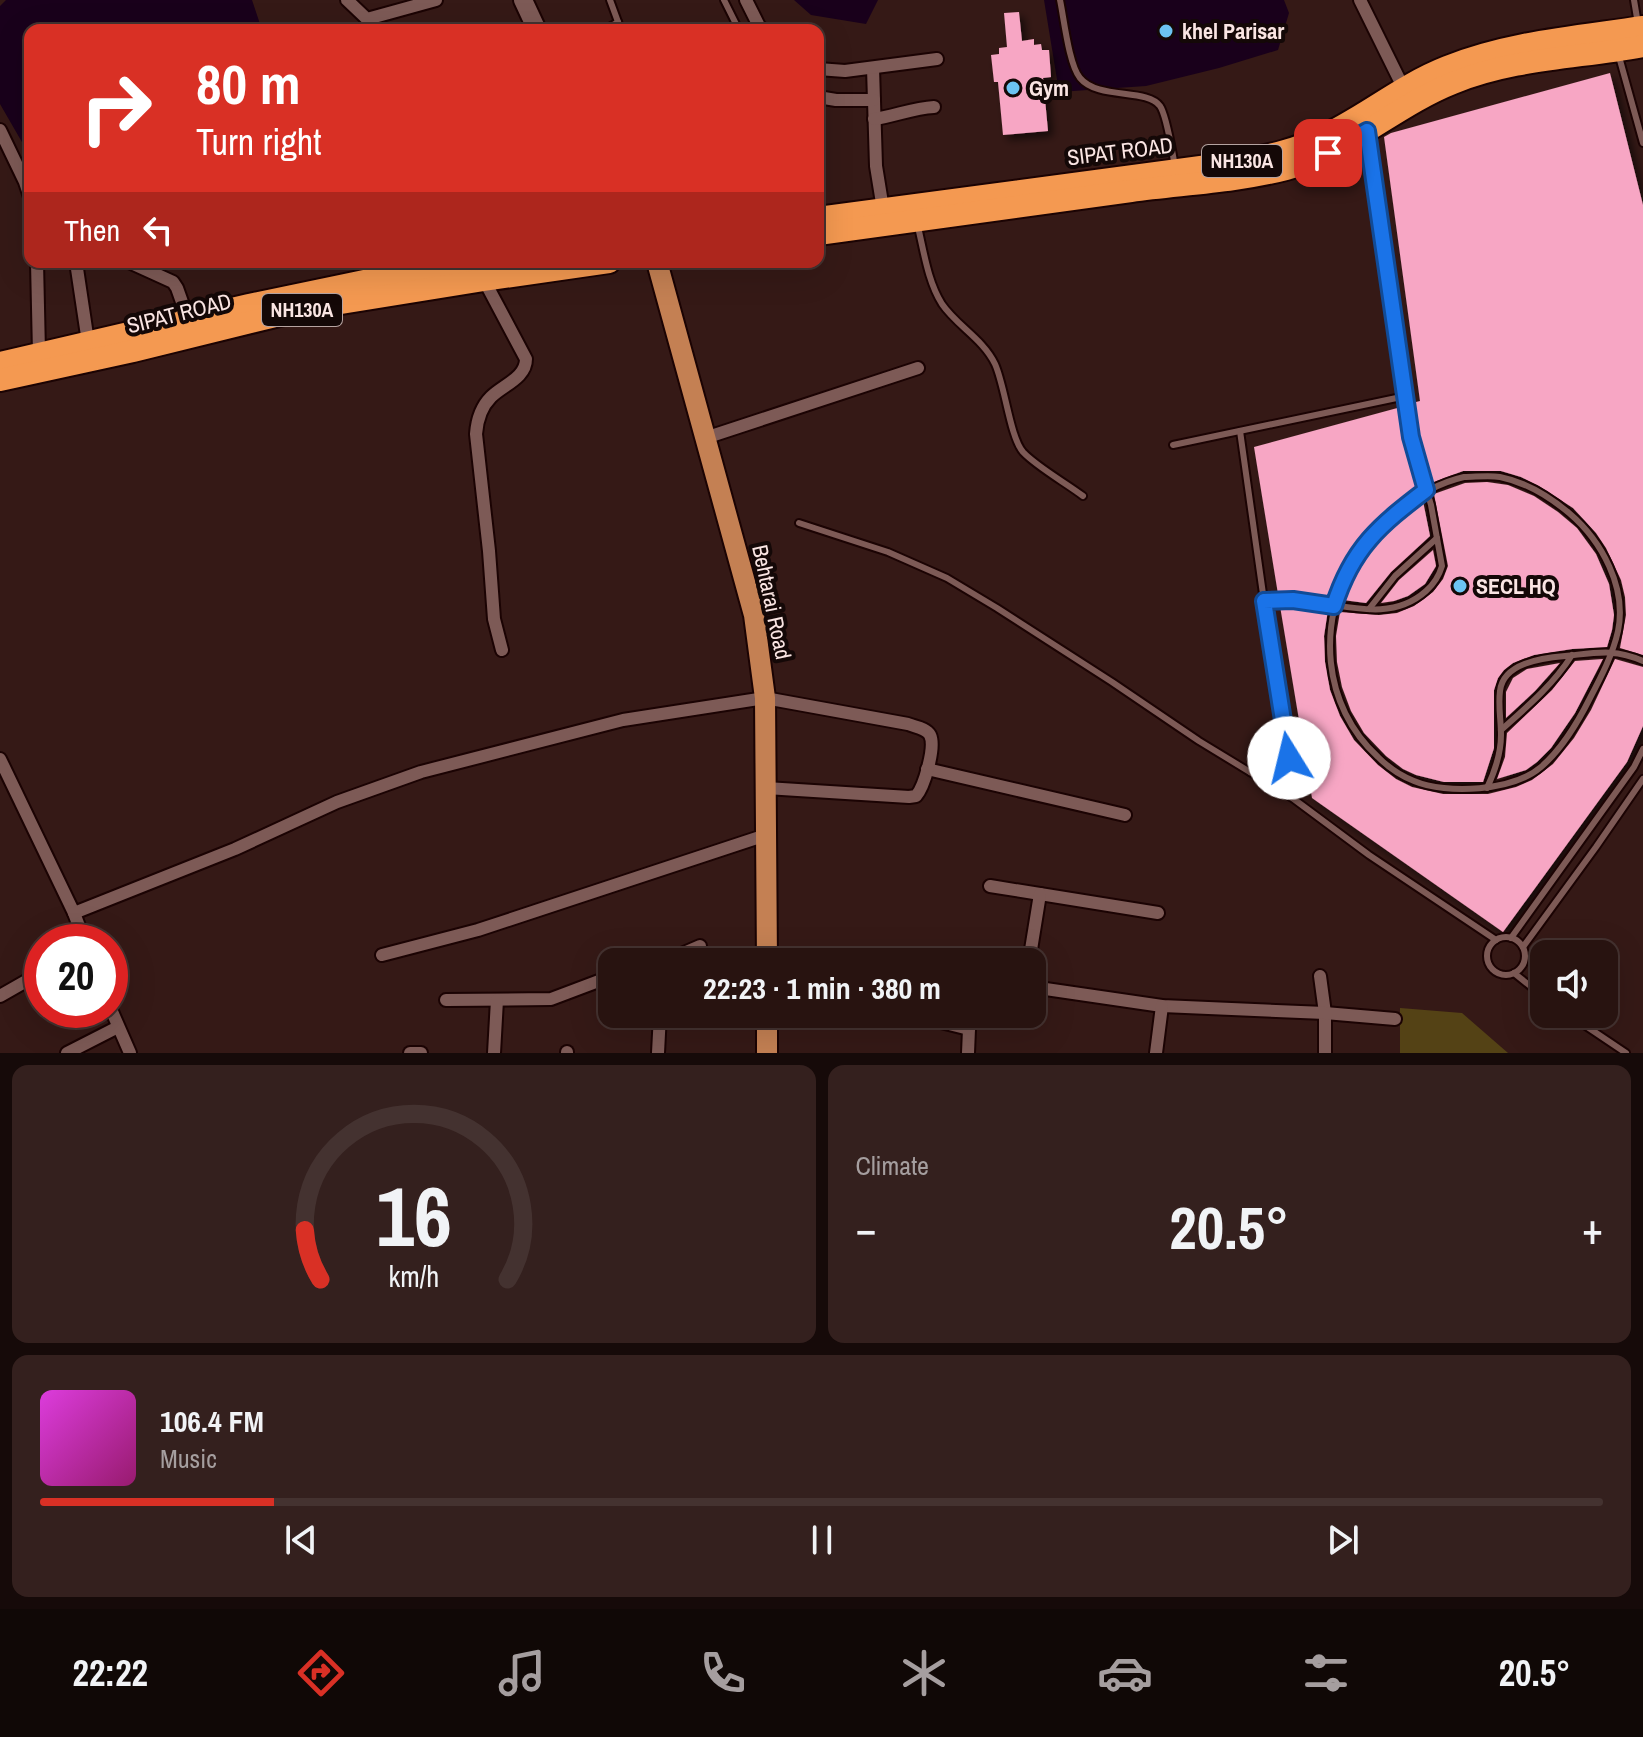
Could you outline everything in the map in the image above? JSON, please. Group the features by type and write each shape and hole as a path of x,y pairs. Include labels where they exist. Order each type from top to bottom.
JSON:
{"highway":[{"name":"SIPAT ROAD","path":"824,217 1238,162 1297,148 1444,68 1475,56 1522,45 1642,36"},
{"name":"SIPAT ROAD","path":"824,233 1251,177 1290,168 1328,153 1453,83 1489,70 1617,49 1642,36"},
{"name":"SIPAT ROAD","path":"0,363 393,275 530,268"},
{"name":"SIPAT ROAD","path":"0,380 304,309 490,271"}],"main road":[{"name":"Behtarai Road","path":"659,268 754,615 765,698 767,948"},
{"path":"767,1028 767,1053"}],"street":[{"path":"347,0 367,19 436,0"},
{"path":"523,0 534,24"},
{"path":"746,0 758,24"},
{"path":"1360,0 1404,89"},
{"path":"824,69 845,71 937,59"},
{"path":"873,68 876,166 883,209"},
{"path":"824,98 874,100"},
{"path":"874,119 934,107"},
{"path":"0,130 24,180"},
{"path":"37,268 39,353"},
{"path":"77,268 88,342"},
{"path":"142,268 173,282 188,319"},
{"path":"490,271 527,364 522,374 481,410 476,434 494,619 502,650"},
{"path":"705,438 918,368"},
{"path":"74,913 235,849 337,802 421,772 623,720 765,698 908,724 925,730 932,740 927,769 916,796 766,788"},
{"path":"0,759 78,924"},
{"path":"927,769 1125,815"},
{"path":"382,955 478,930 766,835"},
{"path":"990,886 1158,913"},
{"path":"1031,948 1040,894"},
{"path":"695,948 700,946"},
{"path":"1320,976 1325,1013 1325,1053"},
{"path":"446,1000 551,999 598,981"},
{"path":"0,996 24,982"},
{"path":"1046,989 1162,1006 1395,1019"},
{"path":"494,1053 497,1000"},
{"path":"1156,1053 1162,1006"},
{"path":"67,1053 116,1028"},
{"path":"118,1028 130,1053"},
{"path":"658,1053 659,1028"},
{"path":"965,1028 969,1029 968,1053"},
{"path":"410,1053 421,1053"}],"lane":[{"path":"610,0 618,22 614,24"},
{"path":"724,0 736,24"},
{"path":"1060,0 1074,68 1081,80 1112,93 1150,98 1159,104 1176,170"},
{"path":"1634,0 1642,36"},
{"path":"1617,49 1643,143"},
{"path":"1264,601 1293,600 1369,609 1403,607 1417,600 1431,587 1442,566 1411,437 1367,131"},
{"path":"916,220 934,288 941,301 994,363 1004,388 1018,444 1032,459 1083,496"},
{"path":"1173,445 1406,396"},
{"path":"1240,431 1289,758 1291,797"},
{"path":"1464,477 1499,477 1528,486 1556,502 1580,522 1601,549 1613,576 1619,601 1618,628 1612,651 1582,716 1540,768 1520,779 1487,788 1440,788 1414,781 1377,757 1354,730 1339,702 1332,671 1334,606 1355,557 1374,532 1426,490 1464,477"},
{"path":"799,523 888,552 947,578 1291,797 1419,890 1496,940"},
{"path":"1369,609 1395,576 1437,538"},
{"path":"1487,788 1497,765 1501,730 1500,689 1510,672 1543,658 1612,651 1643,661"},
{"path":"1501,730 1545,690 1572,655"},
{"path":"1250,772 1284,726"},
{"path":"1511,938 1634,767 1643,749"},
{"path":"1523,947 1643,779"},
{"path":"1511,938 1523,947 1525,959 1519,970 1508,975 1496,972 1488,963 1488,950 1496,940 1511,938"},
{"path":"1514,973 1530,986"},
{"path":"1589,1028 1626,1053"}],"shaded area":[{"path":"6,0 252,0 260,24 24,24 24,146 0,104 0,6"},
{"path":"794,0 878,0 866,24 811,15"},
{"name":"khel Parisar","path":"1044,0 1284,0 1289,13 1278,50 1146,86 1059,92"},
{"path":"1400,1008 1462,1013 1508,1053 1400,1053"}],"building":[{"path":"1019,12 1022,41 1034,39 1034,45 1041,44 1042,50 1049,50 1051,77 1043,78 1048,131 1003,135 998,82 994,82 991,55 999,54 999,48 1007,47 1004,13"},
{"path":"1610,73 1643,205 1643,655 1620,648 1626,615 1621,580 1596,533 1573,508 1539,486 1501,471 1463,471 1431,483 1417,436 1412,403 1420,401 1384,137"},
{"path":"1401,407 1405,439 1420,489 1383,516 1359,541 1337,580 1331,599 1278,594 1254,447"},
{"path":"1465,483 1508,485 1534,496 1577,528 1596,554 1609,584 1614,615 1612,630 1607,647 1534,655 1504,670 1494,690 1494,748 1483,782 1444,782 1403,769 1364,733 1342,687 1336,636 1340,612 1397,613 1414,606 1433,592 1448,566 1434,494"},
{"path":"1423,501 1430,536 1391,572 1366,603 1343,600 1369,548 1391,525"},
{"path":"1433,550 1436,566 1425,584 1408,596 1381,603 1399,580"},
{"path":"1280,606 1328,610 1324,636 1330,690 1354,740 1396,779 1412,787 1443,794 1488,794 1532,780 1553,764 1574,738 1615,659 1643,667 1643,726 1627,762 1503,932 1312,798"},
{"path":"1603,659 1575,713 1551,748 1526,770 1497,779 1505,757 1507,733 1552,690 1575,661"},
{"path":"1560,663 1506,718 1506,692 1513,678 1527,669"}],"place":[{"name":"khel Parisar","path":"1166,31"},
{"name":"Gym","path":"1013,88"},
{"name":"SECL HQ","path":"1460,586"}],"route":[{"path":"1289,758 1264,601 1293,600 1334,606 1355,557 1374,532 1426,490 1411,437 1367,131 1328,153"}]}
